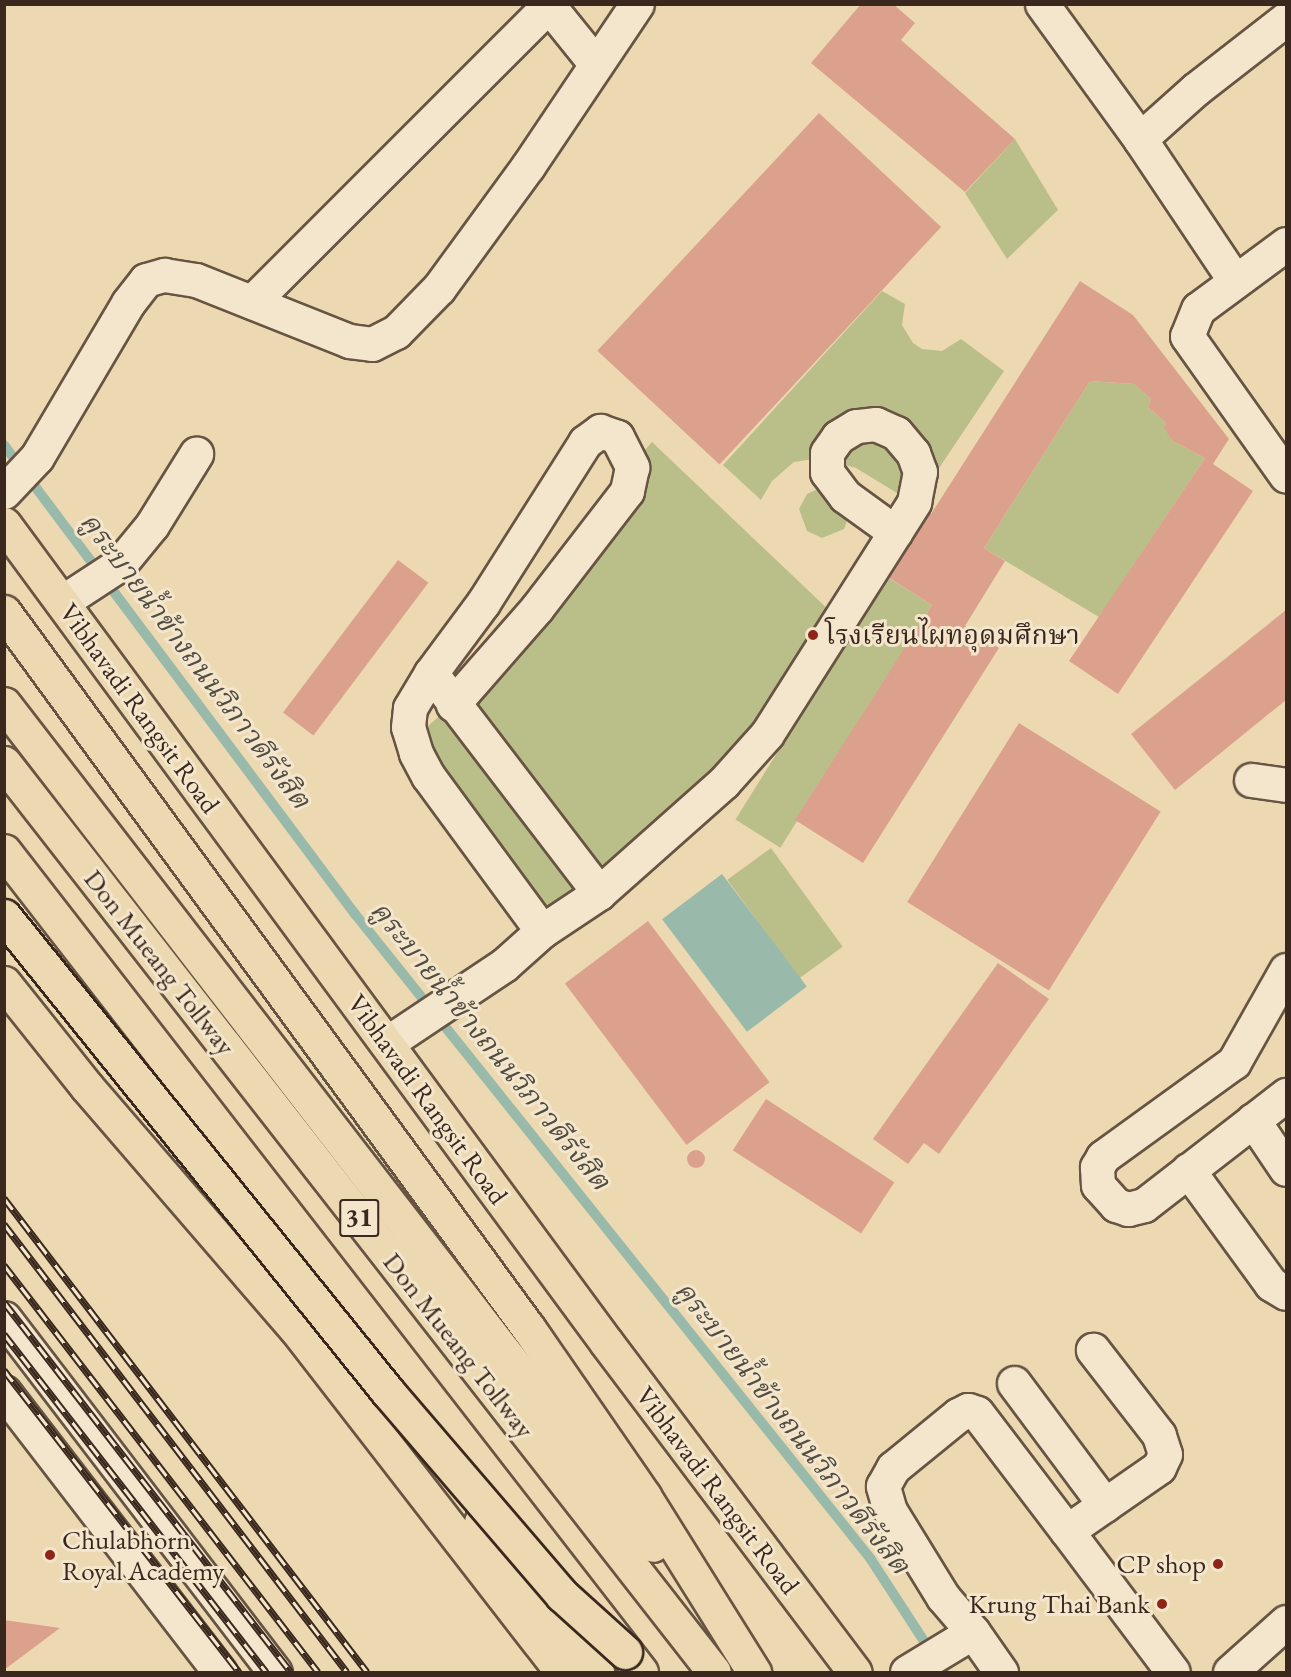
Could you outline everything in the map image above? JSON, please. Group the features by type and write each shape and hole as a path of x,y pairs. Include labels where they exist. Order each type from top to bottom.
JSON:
{"main road":[{"name":"Vibhavadi Rangsit Road","path":"4,524 855,1672"},
{"path":"4,612 529,1329 644,1496 753,1672"},
{"name":"31","path":"4,704 753,1672"},
{"name":"Don Mueang Tollway","path":"4,763 714,1672"},
{"name":"Don Mueang Tollway","path":"4,851 633,1662"},
{"path":"4,904 597,1672"},
{"path":"4,916 388,1392 562,1595 633,1662"},
{"path":"4,983 87,1087 296,1329 562,1672"}],"street":[{"path":"10,487 37,457 128,303 146,280 164,275 196,280 349,341 372,344 396,332 439,288 528,166 595,63 637,4"},
{"path":"1042,4 1140,139 1235,281"},
{"path":"252,303 409,142 549,5 595,63"},
{"path":"1140,139 1196,88 1287,19"},
{"path":"1287,244 1198,309 1187,336 1287,476"},
{"path":"453,704 537,608 627,491 632,467 617,437 600,431 585,442 483,603 431,673 410,708 408,727 416,753 428,776 542,931"},
{"path":"62,602 120,564 152,525 196,454"},
{"path":"387,1043 504,965 542,931 599,893 724,782 767,734 894,532"},
{"path":"431,673 599,893"},
{"path":"1251,780 1287,786"},
{"path":"1287,970 1234,1062 1103,1157 1097,1167 1098,1185 1116,1205 1128,1209 1144,1205 1287,1095"},
{"path":"1253,1120 1287,1169"},
{"path":"1188,1170 1271,1284 1287,1293"},
{"path":"4,1318 275,1672"},
{"path":"1067,1531 1158,1467 1164,1454 1159,1435 1093,1350"},
{"path":"1014,1383 1105,1505"},
{"path":"4,1392 220,1672"},
{"path":"1001,1672 937,1653 943,1597 890,1511 883,1486 893,1468 958,1415 968,1410 977,1413 1173,1672"},
{"path":"1230,1672 1287,1622"}],"green space":[{"path":"1015,139 1058,210 1007,259 965,193"},
{"path":"882,291 905,304 902,325 913,343 922,349 942,351 961,339 1004,371 915,504 856,468 820,458 794,462 772,481 761,500 723,465"},
{"path":"1090,381 1134,384 1151,399 1148,407 1166,423 1173,441 1205,458 1099,617 984,548"},
{"path":"652,442 832,613 705,814 550,933 400,751 472,687 627,470"},
{"path":"822,487 850,513 844,529 822,538 807,531 799,509 807,494"},
{"path":"887,577 932,605 780,848 735,820"},
{"path":"771,848 843,947 799,978 727,880"}],"shaded area":[{"path":"722,874 807,987 747,1032 662,919"}],"building":[{"path":"861,4 893,4 915,23 901,40 1015,139 965,192 811,63"},
{"path":"819,113 941,227 719,465 597,351"},
{"path":"1080,281 1133,315 1229,439 1213,464 1253,491 1118,694 1069,661 1205,458 1173,441 1164,428 1166,423 1148,407 1151,399 1134,384 1090,381 984,548 1005,561 965,626 999,648 863,863 795,820 932,605 875,569 915,504 931,514"},
{"path":"398,560 428,583 313,735 283,713"},
{"path":"1286,610 1286,700 1175,790 1131,734"},
{"path":"1019,723 1161,811 1049,990 907,902"},
{"path":"648,921 770,1082 687,1145 565,984"},
{"path":"998,963 1049,999 939,1154 924,1143 908,1164 873,1139"},
{"path":"766,1099 894,1182 861,1233 733,1150"},
{"path":"692,1150 700,1150 705,1155 703,1166 692,1168 687,1163 687,1155"},
{"path":"4,1620 60,1628 4,1670"}],"waterway":[{"name":"คูระบายน้ำข้างถนนวิภาวดีรังสิต","path":"4,445 355,914 870,1558 944,1672"}],"railway":[{"path":"4,1198 367,1672"},
{"path":"4,1224 347,1672"},
{"path":"4,1265 318,1672"},
{"path":"4,1302 291,1672"},
{"path":"4,1334 266,1672"},
{"path":"4,1370 239,1672"}],"place":[{"name":"โรงเรียนไผทอุดมศึกษา","path":"813,635"},
{"name":"Chulabhorn Royal Academy","path":"50,1555"},
{"name":"CP shop","path":"1218,1564"},
{"name":"Krung Thai Bank","path":"1162,1604"}]}
